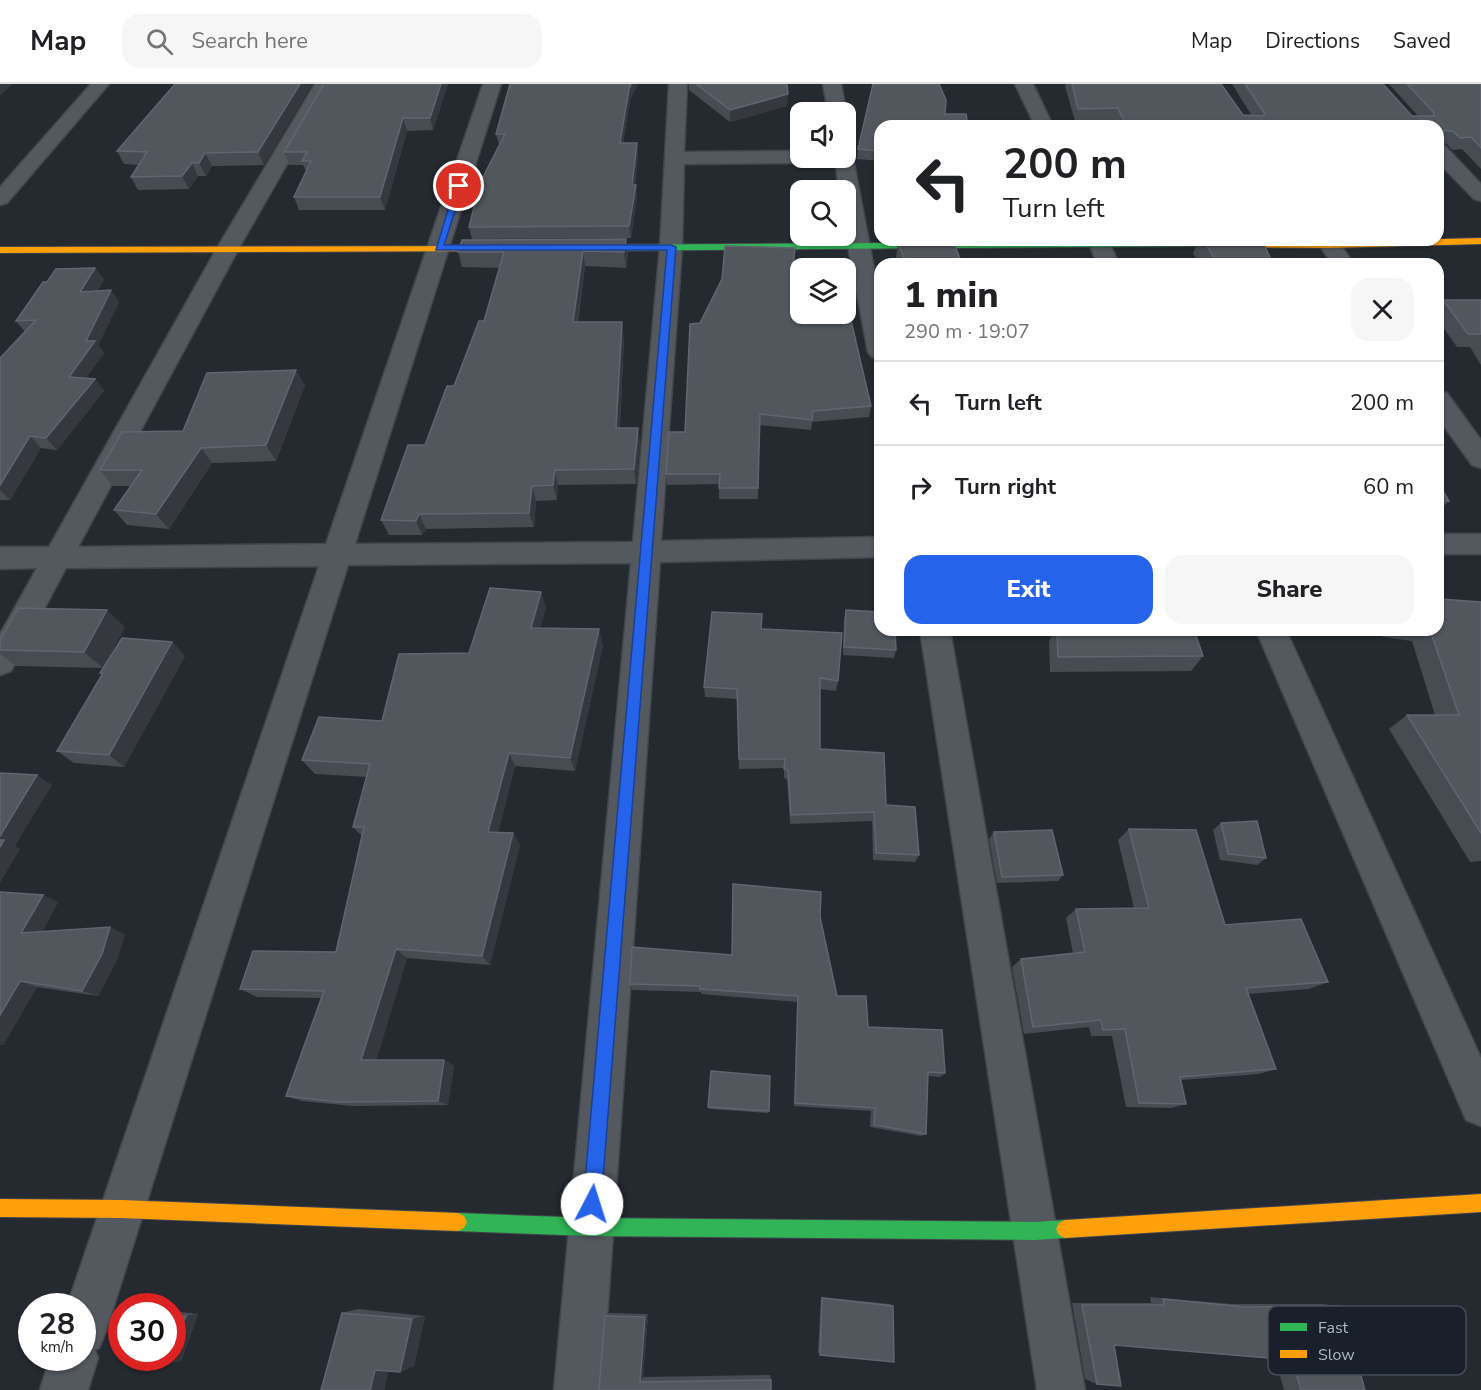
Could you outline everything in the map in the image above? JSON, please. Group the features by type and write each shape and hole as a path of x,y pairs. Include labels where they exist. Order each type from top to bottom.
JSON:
{"street":[{"path":"0,199 100,84"},
{"path":"0,662 228,248 324,84"},
{"path":"94,1293 339,555 492,84"},
{"path":"578,1390 671,247 678,84"},
{"path":"832,84 835,102"},
{"path":"1024,84 1041,120"},
{"path":"1444,156 1481,195"},
{"path":"675,158 790,157"},
{"path":"846,168 858,246 874,323"},
{"path":"1444,241 1481,241"},
{"path":"567,248 874,246"},
{"path":"0,250 520,248"},
{"path":"1444,407 1481,459"},
{"path":"1444,544 1481,544"},
{"path":"0,558 647,552 874,547"},
{"path":"936,636 1061,1390"},
{"path":"1274,636 1481,1105"},
{"path":"0,1208 121,1209 590,1227 1035,1231 1481,1203"},
{"path":"64,1390 70,1371"}],"building":[{"path":"175,84 300,84 258,152 205,153 199,163 192,163 182,176 131,177 147,152 117,151"},
{"path":"324,84 441,84 430,118 403,118 380,197 294,197 311,161 302,161 307,152 284,152"},
{"path":"510,84 631,84 620,143 637,143 632,185 636,185 629,226 469,227 480,183 505,134 496,134"},
{"path":"696,84 787,84 788,94 730,110"},
{"path":"873,84 939,84 946,100 945,114 966,114 967,120 874,120 874,150 858,149"},
{"path":"1072,84 1221,84 1243,115 1263,116 1265,114 1245,84 1383,84 1412,116 1434,116 1434,113 1407,84 1481,84 1481,148 1471,137 1460,138 1454,132 1444,131 1444,120 1123,120 1118,108 1078,109"},
{"path":"626,239 624,252 583,251 573,322 622,322 616,428 638,428 634,469 555,470 553,485 532,486 529,513 419,514 416,521 381,520 408,445 425,445 447,386 454,386 479,321 484,321 504,252 458,252 462,240"},
{"path":"725,246 795,248 794,258 790,258 790,324 852,324 871,406 813,411 812,420 760,414 758,488 719,488 720,474 666,474 669,432 685,432 690,324 700,323 722,279"},
{"path":"899,246 955,246 960,258 904,258"},
{"path":"1207,246 1265,246 1270,258 1214,258"},
{"path":"95,268 80,292 111,290 86,341 95,341 69,377 95,379 46,438 30,436 0,485 0,358 36,320 16,321 43,282 47,282 56,269"},
{"path":"1444,300 1481,300 1481,334 1468,334"},
{"path":"296,370 266,445 201,448 156,514 114,510 142,470 100,470 122,432 183,431 207,373"},
{"path":"490,588 541,592 531,628 599,629 570,758 509,753 488,832 513,833 482,956 396,949 361,1060 444,1060 438,1101 338,1102 286,1096 324,991 240,989 253,951 336,952 364,827 353,827 370,764 302,760 319,717 382,721 399,654 469,653"},
{"path":"1444,599 1481,602 1481,833 1407,715 1459,715 1432,636 1444,636"},
{"path":"18,608 107,610 84,652 0,650 0,640"},
{"path":"846,610 874,612 874,636 895,636 896,650 844,647"},
{"path":"712,612 762,614 761,629 842,633 838,681 820,678 820,749 884,753 886,805 915,807 919,855 876,853 874,812 791,815 788,770 784,769 785,759 739,759 737,689 704,687"},
{"path":"1057,636 1196,636 1203,656 1058,657"},
{"path":"122,638 172,642 109,755 57,751 103,673 100,673"},
{"path":"0,773 37,775 0,836"},
{"path":"1257,821 1266,858 1228,854 1221,823"},
{"path":"1129,829 1196,830 1225,925 1301,919 1328,982 1246,988 1276,1069 1180,1077 1186,1104 1139,1103 1125,1029 1103,1030 1101,1020 1033,1027 1021,959 1085,952 1076,909 1149,908"},
{"path":"1052,830 1063,875 1002,877 994,832"},
{"path":"733,884 821,892 820,917 837,996 866,996 868,1027 942,1030 945,1073 928,1072 926,1134 874,1125 875,1108 795,1103 798,996 700,989 700,986 630,984 632,947 732,955"},
{"path":"0,892 43,895 21,933 110,927 102,954 82,991 20,981 0,1015"},
{"path":"711,1071 770,1076 769,1111 708,1107"},
{"path":"822,1298 893,1306 894,1362 820,1355"},
{"path":"1163,1299 1246,1307 1268,1307 1268,1358 1114,1345 1121,1386 1097,1384 1082,1305 1164,1305"},
{"path":"342,1313 412,1319 400,1372 375,1370 370,1390 321,1390"},
{"path":"605,1316 645,1317 640,1382 771,1380 771,1390 599,1390"},
{"path":"1296,1375 1361,1375 1365,1390 1301,1390"}],"traffic: fast":[{"path":"583,248 892,246"},
{"path":"458,1222 590,1227 1035,1231 1065,1229"}],"traffic: slow":[{"path":"1444,242 1481,241"},
{"path":"0,250 504,248"},
{"path":"1065,1229 1481,1203"},
{"path":"0,1208 121,1209 458,1222"}],"route":[{"path":"459,186 439,248 671,247 592,1204"}]}
